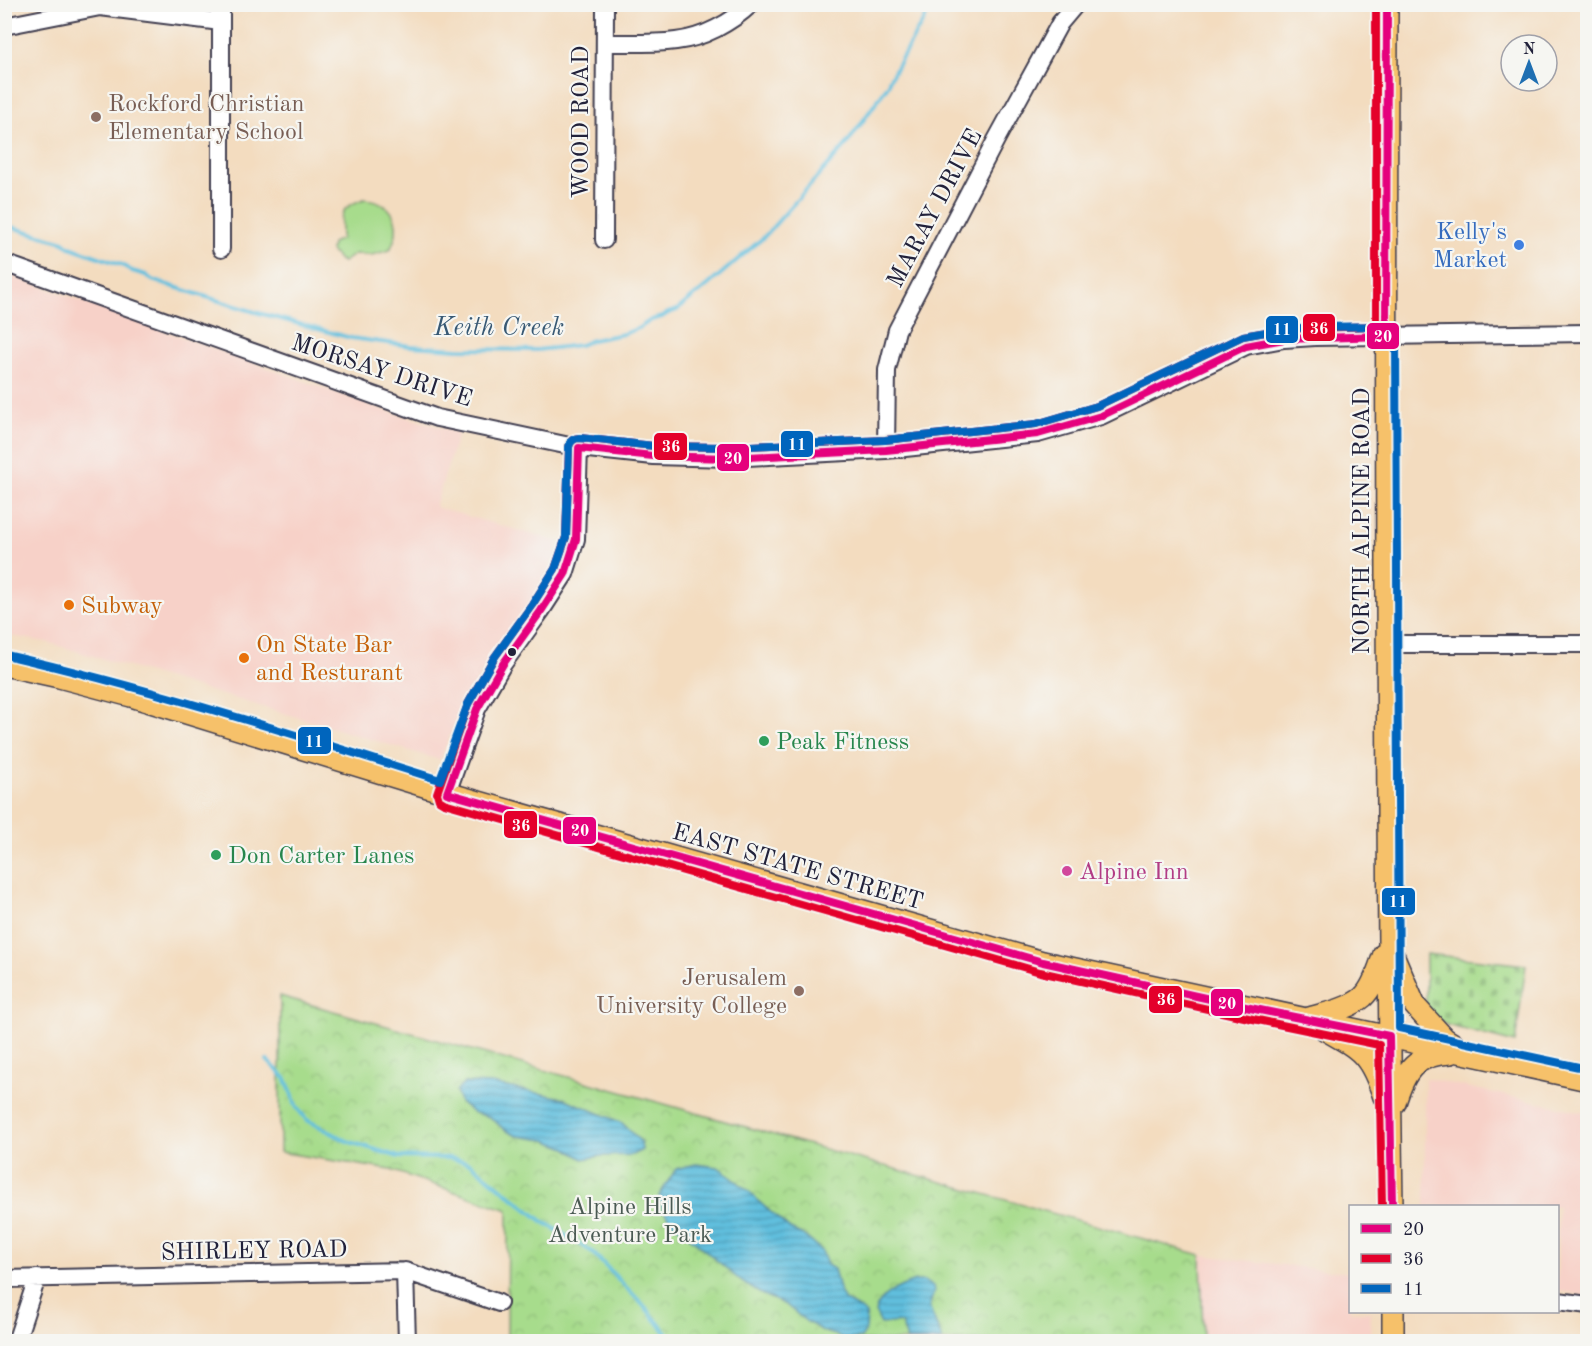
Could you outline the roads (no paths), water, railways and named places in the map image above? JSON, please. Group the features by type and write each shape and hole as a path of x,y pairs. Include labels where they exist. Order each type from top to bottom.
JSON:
{"main road":[{"name":"NORTH ALPINE ROAD","path":"1387,4 1388,943 1392,1205"},
{"name":"EAST STATE STREET","path":"4,665 131,696 447,793 1043,962 1587,1080"},
{"path":"1305,1019 1329,1013 1362,998 1372,982 1388,943"},
{"path":"1388,943 1415,1006 1445,1039 1469,1054"},
{"path":"1305,1019 1349,1043 1364,1054 1376,1074 1390,1118"},
{"path":"1390,1118 1404,1079 1418,1061 1428,1056 1448,1053 1469,1054"},
{"path":"1393,1313 1393,1341"}],"street":[{"path":"221,4 221,249"},
{"name":"WOOD ROAD","path":"604,4 604,240"},
{"path":"605,43 678,41 725,24 751,4"},
{"name":"MARAY DRIVE","path":"885,450 887,370 897,330 1060,23 1076,4"},
{"path":"4,26 98,6 221,22"},
{"name":"MORSAY DRIVE","path":"4,263 437,418 579,448 653,456 729,458 885,450 1038,434 1101,416 1246,346 1284,339 1316,336 1587,333"},
{"path":"447,793 477,709 503,664 565,574 576,539 579,448"},
{"path":"1387,644 1587,644"},
{"path":"405,1271 407,1341"},
{"name":"SHIRLEY ROAD","path":"4,1279 405,1271 499,1303"},
{"path":"16,1341 37,1278"},
{"path":"1559,1301 1587,1305"}],"water":[{"path":"465,1083 491,1084 563,1098 622,1123 641,1142 642,1150 632,1155 583,1159 566,1148 545,1140 517,1136 505,1130 490,1117 472,1112 460,1102 456,1091"},
{"path":"696,1164 718,1167 749,1191 790,1229 803,1235 822,1251 827,1265 834,1269 845,1301 866,1314 866,1327 861,1338 848,1339 825,1332 807,1322 786,1305 761,1294 742,1282 670,1220 662,1208 659,1196 676,1169"},
{"path":"915,1281 924,1281 933,1286 934,1292 929,1307 943,1341 907,1341 900,1323 881,1324 875,1312 885,1296"}],"waterway":[{"name":"Keith Creek","path":"4,225 64,242 70,247 122,265 152,280 255,312 351,338 411,346 458,349 537,350 580,345 592,340 623,334 677,310 764,237 846,145 889,84 889,80 933,4"},
{"path":"267,1060 286,1079 297,1108 307,1120 347,1141 399,1157 450,1158 470,1163 542,1221 591,1251 646,1308 674,1342"}],"place":[{"name":"Rockford Christian Elementary School","path":"96,117"},
{"name":"Kelly's Market","path":"1519,245"},
{"name":"Subway","path":"69,605"},
{"name":"On State Bar and Resturant","path":"244,658"},
{"name":"Peak Fitness","path":"764,741"},
{"name":"Don Carter Lanes","path":"216,855"},
{"name":"Alpine Inn","path":"1067,871"},
{"name":"Jerusalem University College","path":"799,991"}],"park label":[{"name":"Alpine Hills Adventure Park","path":"630,1220"}]}
